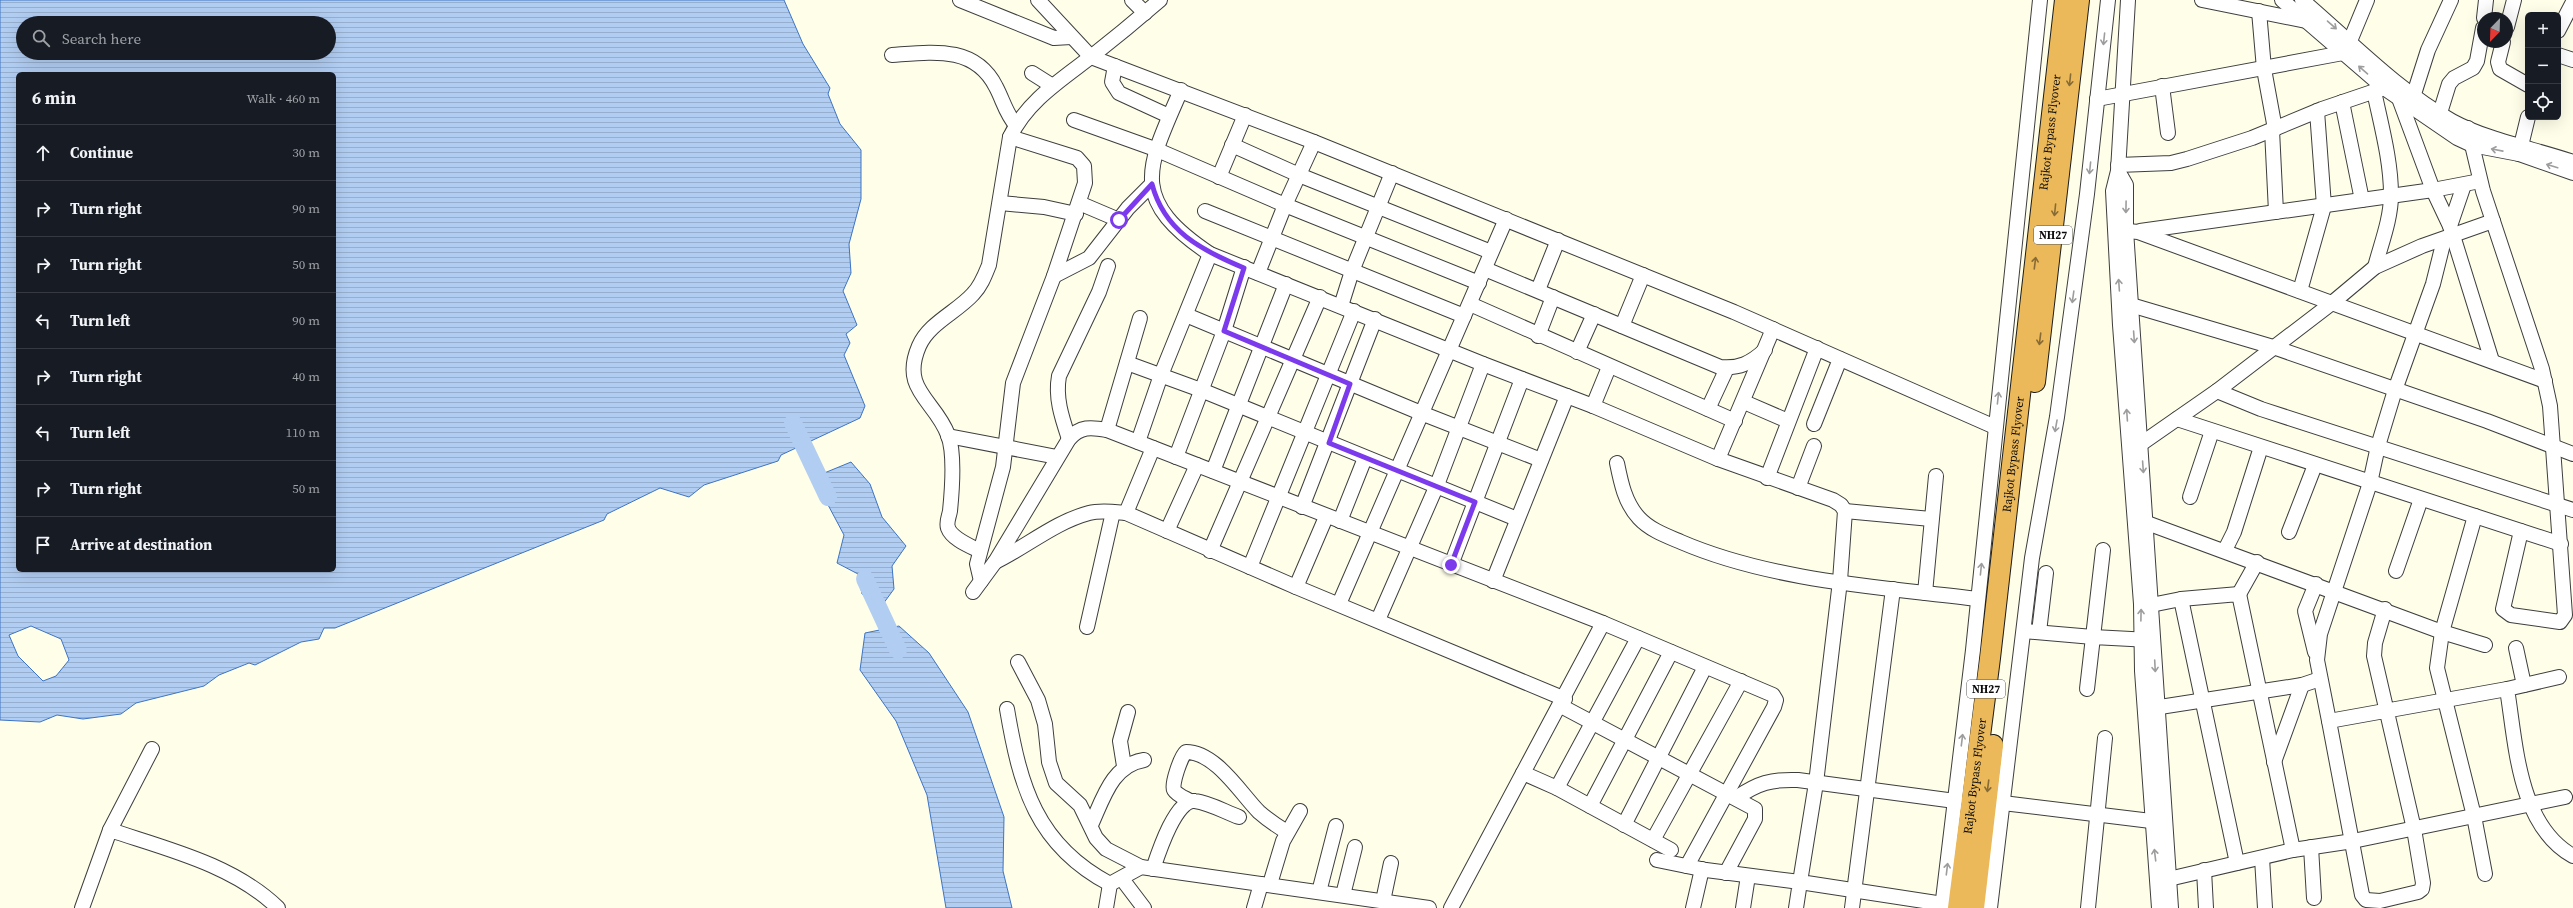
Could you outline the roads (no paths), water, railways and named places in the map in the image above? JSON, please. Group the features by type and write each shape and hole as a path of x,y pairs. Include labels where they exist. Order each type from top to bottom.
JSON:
{"highway":[{"name":"Rajkot Bypass Flyover","path":"1990,908 2018,469 2065,0"},
{"name":"Rajkot Bypass Flyover","path":"1948,907 2018,469 2079,0"}],"street":[{"path":"960,0 1054,38 1071,37"},
{"path":"1038,0 1091,57 1246,115 1558,240 1773,329 1995,427"},
{"path":"1132,0 1145,13"},
{"path":"980,551 955,537 947,524 951,482 948,436 932,407 916,389 915,359 920,345 931,330 974,294 982,282 989,265 1013,131 1051,85 1091,57 1160,0"},
{"path":"1657,860 1726,873 1800,882 1948,907 1955,801 1978,599 2040,0"},
{"path":"1990,908 2032,558 2057,417 2108,0"},
{"path":"2128,0 2118,168 2127,188 2125,303 2142,523 2151,605 2147,640"},
{"path":"2202,0 2309,22"},
{"path":"2346,47 2367,0"},
{"path":"2414,94 2428,50 2451,0"},
{"path":"2485,12 2486,0"},
{"path":"2511,12 2514,0"},
{"path":"2292,2 2346,47 2379,90 2400,101 2435,124 2472,145 2520,150"},
{"path":"2292,2 2309,22 2440,113 2468,128 2520,150 2571,167"},
{"path":"2561,25 2573,2"},
{"path":"2259,11 2264,69 2273,129 2276,212"},
{"path":"2097,99 2122,93 2264,69 2346,47"},
{"path":"2440,113 2449,84 2454,78 2475,65 2480,48"},
{"path":"2502,48 2498,62 2500,69 2526,84"},
{"path":"892,55 934,52 958,55 981,65 996,87 1013,131 1077,158 1084,166 1086,174 1078,208 1013,383 1003,467 977,564 977,586 995,562 1069,439 1075,432 1084,428 1107,430 1213,471 1279,499 1340,521 1370,534 1603,623 1773,695 1776,700 1731,795 1687,866"},
{"path":"2561,56 2573,62"},
{"path":"1115,66 1112,82 1119,93 1169,116"},
{"path":"1032,73 1051,85"},
{"path":"2162,86 2168,133"},
{"path":"1181,90 1155,149 1151,171 1152,184 1156,199 1173,227 1210,254 1375,319 1483,364 1593,406 1718,459 1767,478 1833,500 1845,511 1931,519"},
{"path":"2118,168 2182,160 2273,129 2317,111 2379,90"},
{"path":"2375,267 2391,196 2379,90"},
{"path":"2400,101 2449,234 2492,361"},
{"path":"2342,102 2362,200"},
{"path":"2300,291 2324,206 2317,111"},
{"path":"1219,177 1246,115"},
{"path":"1074,120 1155,149 1285,205 1479,283"},
{"path":"2520,150 2527,120"},
{"path":"2468,128 2480,181 2545,381 2550,406 2561,544 2564,619 2555,622 2510,615 2503,609 2521,531"},
{"path":"1258,273 1285,205 1314,142"},
{"path":"1232,145 1299,175 1491,252"},
{"path":"1250,567 1279,499 1304,432 1328,375 1347,308 1352,271 1392,173"},
{"path":"2126,230 2324,206 2433,190 2480,181"},
{"path":"1054,276 1089,258 1119,220 1152,184"},
{"path":"2317,660 2320,634 2370,482 2378,446 2395,390 2433,284 2464,185"},
{"path":"1000,203 1078,208 1119,220"},
{"path":"1205,211 1273,237 1352,271 1538,336 1735,421"},
{"path":"1339,604 1398,471 1448,349 1467,310 1506,219"},
{"path":"2136,447 2217,391 2332,303 2375,267 2449,234 2493,221"},
{"path":"2126,230 2300,291 2545,381"},
{"path":"1538,290 1558,240"},
{"path":"1138,442 1161,376 1210,254"},
{"path":"1069,439 1060,411 1056,389 1059,376 1099,292 1108,266"},
{"path":"1176,457 1224,331 1244,268"},
{"path":"1485,269 1720,367 1740,367 1750,362 1765,350"},
{"path":"1622,326 1643,275"},
{"path":"1213,471 1286,284"},
{"path":"1210,550 1239,482 1269,418 1320,297"},
{"path":"1538,336 1553,297"},
{"path":"2125,303 2273,348 2487,421 2573,454"},
{"path":"1577,352 1594,314"},
{"path":"1186,315 1350,384 1541,460"},
{"path":"1107,430 1140,318"},
{"path":"1302,507 1329,443 1375,319"},
{"path":"1718,459 1744,402 1773,329"},
{"path":"1767,478 1817,348"},
{"path":"1814,424 1840,358"},
{"path":"1127,363 1201,390 1518,519"},
{"path":"1378,620 1437,485 1460,428 1483,364"},
{"path":"1593,406 1609,367"},
{"path":"1708,409 1727,368"},
{"path":"1451,565 1522,379"},
{"path":"2217,391 2261,409 2573,510"},
{"path":"1493,581 1566,396"},
{"path":"1744,402 1788,421"},
{"path":"2177,419 2561,544"},
{"path":"2190,498 2212,431"},
{"path":"948,436 1057,457"},
{"path":"1798,488 1814,446"},
{"path":"2225,550 2234,532 2261,447"},
{"path":"1087,627 1119,513 1153,448"},
{"path":"1340,521 1365,458"},
{"path":"1617,463 1622,486 1631,508 1640,520 1656,530 1704,552 1765,570 1893,589 1978,599"},
{"path":"2289,532 2315,464"},
{"path":"1166,531 1197,465"},
{"path":"1925,592 1936,476"},
{"path":"2396,571 2422,498"},
{"path":"1796,908 1816,783 1840,581 1845,511"},
{"path":"995,562 1060,524 1089,513 1119,513 1166,531 1296,588 1378,620 1563,702 1591,722 1690,775 1731,795 1754,809 1756,813 1755,819 1726,873"},
{"path":"2475,516 2442,632 2437,668 2474,816 2485,874"},
{"path":"1296,588 1326,517"},
{"path":"2142,523 2225,550 2385,609 2442,632 2485,645"},
{"path":"2142,523 2141,604 2147,640 2163,880 2159,908"},
{"path":"2087,689 2103,550"},
{"path":"2257,562 2239,594 2293,850"},
{"path":"2039,632 2046,573"},
{"path":"2316,584 2305,611 2317,660 2353,841 2362,895 2371,902 2380,901 2422,889 2423,883 2414,829 2374,650 2385,609"},
{"path":"1852,908 1893,589"},
{"path":"2151,605 2181,599 2239,594"},
{"path":"2181,599 2237,863"},
{"path":"1451,908 1523,772 1563,702 1603,623"},
{"path":"2024,631 2147,640"},
{"path":"1558,788 1591,722 1638,638"},
{"path":"2516,648 2524,685"},
{"path":"1590,806 1671,652"},
{"path":"1018,662 1038,700 1045,724 1052,773 1064,792 1080,805 1106,849 1147,868 1429,908"},
{"path":"1624,825 1706,667"},
{"path":"2329,721 2386,709 2507,689 2559,677"},
{"path":"2151,709 2201,699 2302,685 2320,679"},
{"path":"1654,840 1741,681"},
{"path":"2274,762 2302,685"},
{"path":"2507,689 2522,779 2537,819 2548,836 2573,856"},
{"path":"1008,709 1024,787 1037,814 1057,845 1077,863 1116,882 1144,908"},
{"path":"2151,709 2151,821 2163,880 2171,908"},
{"path":"1124,766 1120,741 1128,712"},
{"path":"2088,908 2096,814 2105,738"},
{"path":"82,908 110,830 152,749"},
{"path":"1239,817 1195,801 1190,801 1175,792 1173,786 1182,757 1186,752 1192,752 1222,771 1268,821 1287,832"},
{"path":"1091,825 1107,790 1124,766 1131,762 1144,760"},
{"path":"1523,772 1558,788 1671,850"},
{"path":"1731,795 1749,790 1775,779 1955,801"},
{"path":"2163,880 2293,850 2353,841 2565,797"},
{"path":"1106,908 1116,882 1147,868 1172,822 1185,804 1190,801"},
{"path":"2003,803 2054,811 2096,814 2151,821"},
{"path":"1254,908 1287,832 1300,811"},
{"path":"1319,892 1336,826"},
{"path":"110,830 189,857 234,877 274,906"},
{"path":"1343,895 1355,846"},
{"path":"2311,848 2314,898"},
{"path":"2262,858 2265,908"},
{"path":"1383,901 1391,863"},
{"path":"1693,908 1702,869"},
{"path":"2204,870 2206,908"},
{"path":"1743,908 1748,876"}],"water":[{"path":"0,0 784,0 803,44 830,88 828,94 840,124 861,150 861,199 849,244 851,273 843,291 857,325 846,334 850,343 844,355 865,406 860,418 781,455 778,461 704,485 689,497 660,488 607,514 604,520 335,628 324,628 319,639 301,642 255,665 249,663 219,675 204,686 136,703 121,714 83,719 57,715 40,722 0,720","holes":["31,626 61,639 69,660 56,676 43,681 18,656 9,635"]},
{"path":"851,462 870,484 882,517 906,546 892,566 894,589 883,604 862,594 858,574 837,563 844,535 827,503 819,494 817,476"},
{"path":"899,626 929,653 968,712 1004,817 1003,871 1012,908 946,908 927,795 896,721 860,670 865,633"}],"waterway":[{"path":"793,423 828,497"},
{"path":"865,579 898,650"}]}
